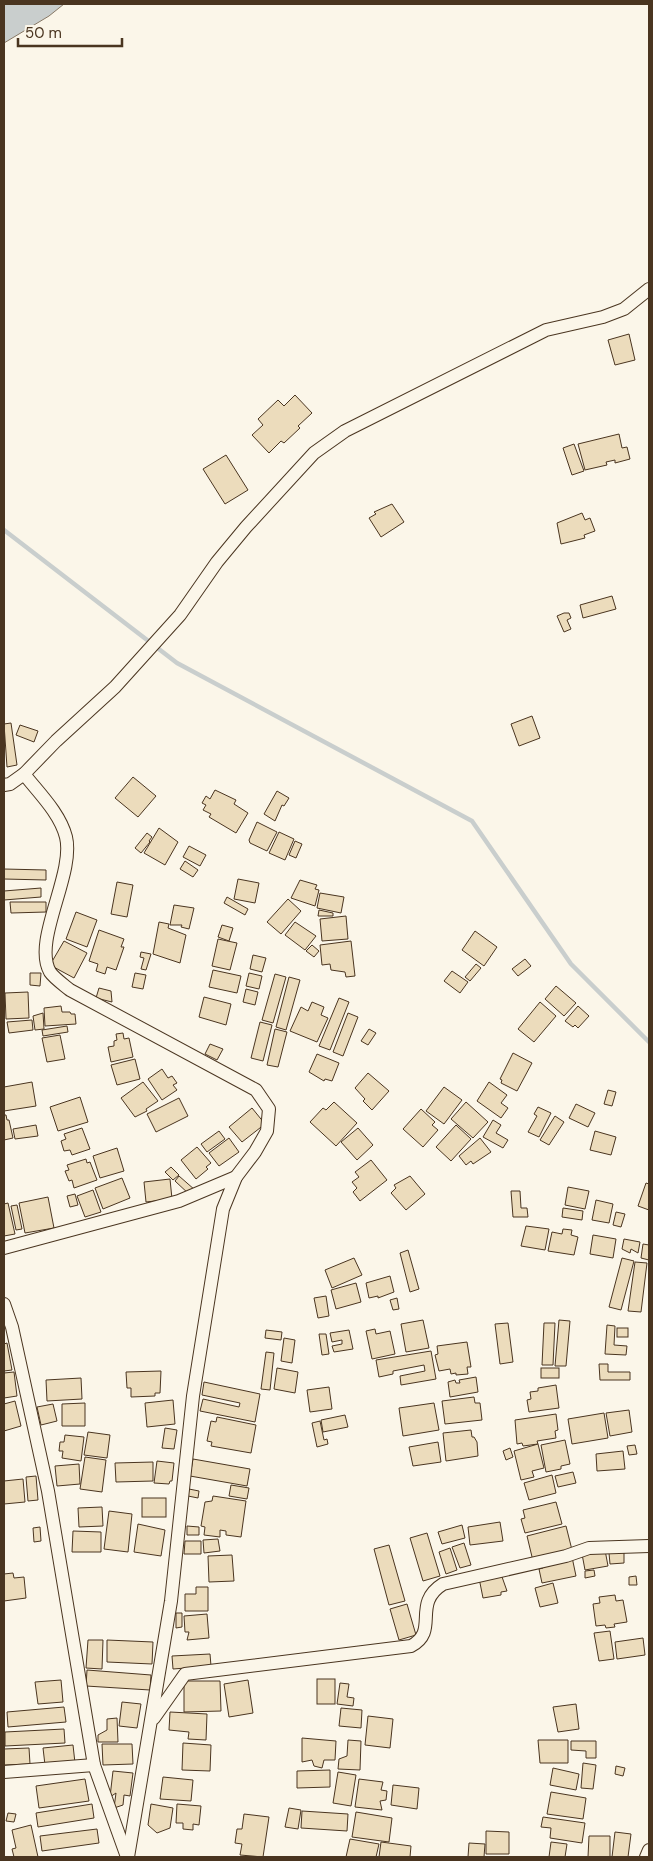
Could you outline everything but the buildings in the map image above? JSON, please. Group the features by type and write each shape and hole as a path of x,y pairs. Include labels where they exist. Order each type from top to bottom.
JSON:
{"street":[{"path":"4,785 10,784 24,774 115,686 180,615 217,562 246,527 326,443 353,427 546,330 603,317 624,309 649,289"},
{"path":"24,774 52,808 66,836 67,855 45,949 50,972 70,990 256,1090 269,1110 266,1131 255,1152 236,1177 223,1209 193,1396 171,1601 128,1857"},
{"path":"4,1248 179,1201 236,1177"},
{"path":"4,1304 12,1327 48,1491 94,1766 128,1857"},
{"path":"152,1722 185,1674 411,1646 419,1642 425,1632 427,1598 433,1590 443,1584 566,1556 589,1548 649,1546"},
{"path":"4,1772 94,1766"},
{"path":"646,1857 649,1850"}],"shaded area":[{"path":"4,4 64,4 49,16 4,43"}],"waterway":[{"path":"4,530 177,663 472,821 571,964 649,1042"}]}
